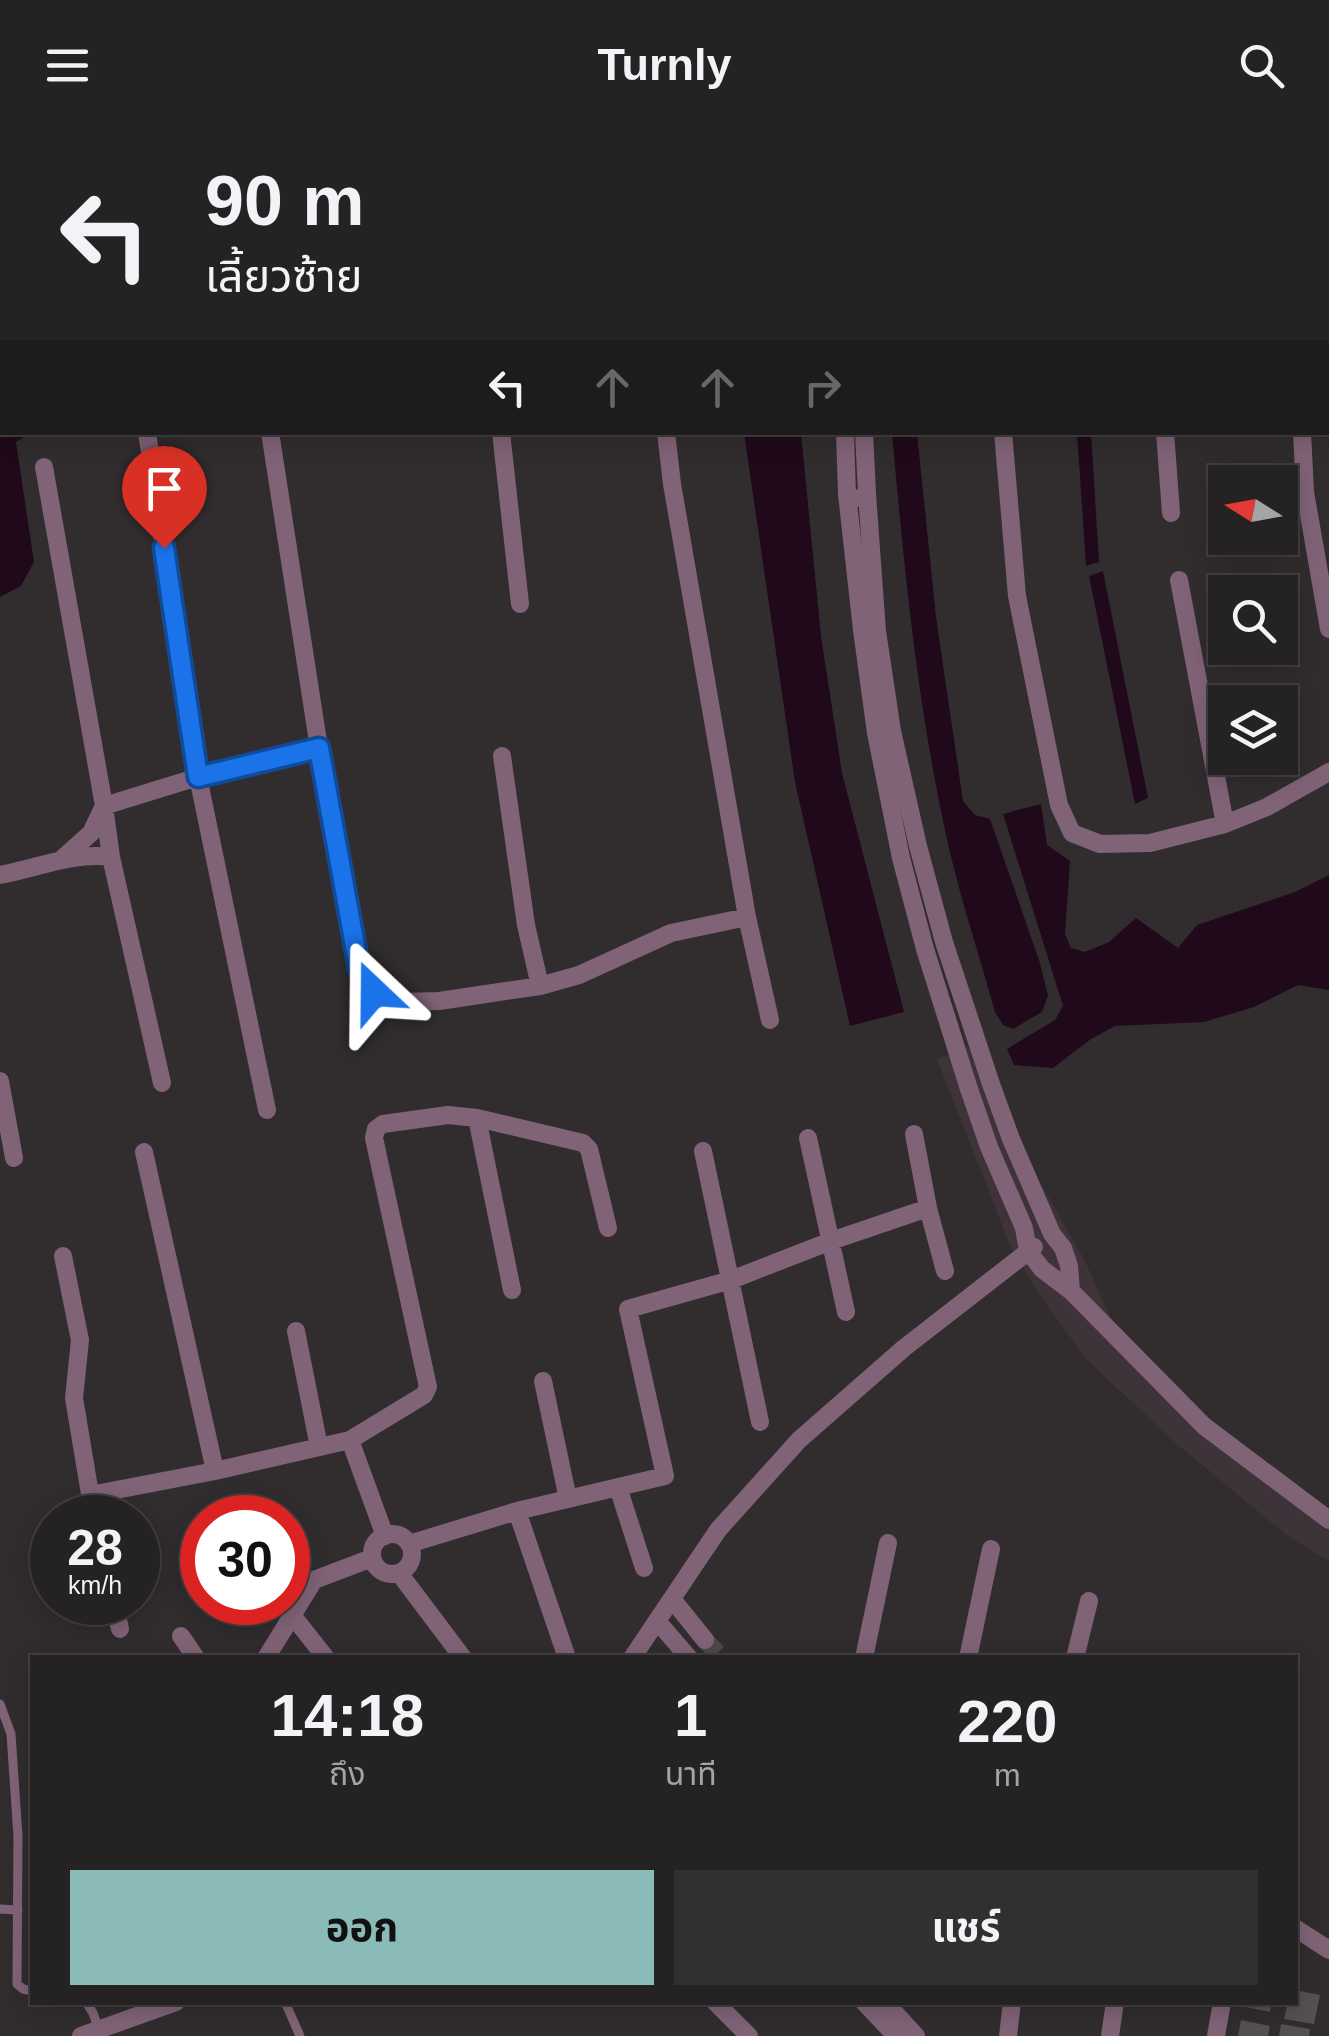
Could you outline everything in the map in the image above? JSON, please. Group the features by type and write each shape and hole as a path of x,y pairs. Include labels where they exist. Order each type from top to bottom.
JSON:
{"street":[{"path":"147,435 198,777 266,1110"},
{"path":"270,435 319,748 359,968 374,992 402,1002 439,1001 540,986 578,975 671,933 747,918"},
{"path":"500,435 520,604"},
{"path":"666,435 747,918 770,1020"},
{"path":"846,435 847,494 876,734 897,840 925,949 969,1089 988,1146 1024,1228 1028,1251 1204,1426 1329,1520"},
{"path":"864,435 877,630 892,731 918,846 944,942 991,1084 1052,1234 1063,1248 1071,1291"},
{"path":"1003,435 1017,596 1059,805 1072,833 1100,844 1150,842 1225,824 1267,807 1329,772"},
{"path":"1165,435 1170,513"},
{"path":"1302,435 1305,492 1329,629"},
{"path":"44,467 112,857 162,1083"},
{"path":"847,494 852,499 867,494"},
{"path":"1179,580 1225,824"},
{"path":"63,858 91,833 104,806 198,777 319,748"},
{"path":"502,756 526,925 540,986"},
{"path":"0,875 63,858 90,854 112,857"},
{"path":"0,1081 14,1158"},
{"path":"969,1089 980,1094 991,1084"},
{"path":"63,1256 80,1340 74,1398 90,1495 350,1440 426,1394 428,1388 374,1134 383,1124 448,1115 584,1143 589,1149 608,1228"},
{"path":"477,1118 512,1290"},
{"path":"914,1134 945,1271"},
{"path":"808,1138 846,1312"},
{"path":"703,1151 760,1422"},
{"path":"144,1152 215,1471"},
{"path":"409,1544 518,1511 665,1476 628,1309 731,1280 928,1208"},
{"path":"634,1655 718,1530 800,1440 904,1348 1052,1234"},
{"path":"296,1332 320,1447"},
{"path":"544,1381 568,1499"},
{"path":"350,1440 382,1529 372,1558 379,1570 398,1573 409,1564 409,1544 382,1529"},
{"path":"618,1486 644,1568"},
{"path":"518,1511 566,1655"},
{"path":"865,1655 888,1543"},
{"path":"969,1655 991,1548"},
{"path":"310,1586 314,1580 372,1558"},
{"path":"398,1573 461,1655"},
{"path":"672,1599 705,1640"},
{"path":"1077,1655 1088,1601"},
{"path":"658,1622 686,1655"},
{"path":"119,1625 120,1629"},
{"path":"268,1655 286,1625"},
{"path":"300,1625 324,1655"},
{"path":"181,1636 194,1655"},
{"path":"1298,1930 1329,1950"},
{"path":"90,2033 168,2005"},
{"path":"718,2005 749,2036"},
{"path":"867,2005 896,2036"},
{"path":"888,2005 916,2036"},
{"path":"1008,2036 1012,2005"},
{"path":"1110,2036 1115,2005"},
{"path":"1216,2036 1221,2005"},
{"path":"1228,2036 1233,2005"}],"lane":[{"path":"0,1704 11,1734 18,1836 18,1984 30,1990"},
{"path":"0,1909 18,1910"},
{"path":"88,2005 93,2012 90,2033"},
{"path":"286,2005 300,2036"}],"shaded area":[{"path":"0,435 27,435 16,442 34,562 21,586 0,597"},
{"path":"744,435 801,435 821,636 842,773 904,1012 850,1026 795,782"},
{"path":"892,435 917,435 936,617 963,801 975,815 990,819 1048,995 1042,1012 1013,1029 1003,1025 995,1012 946,835 927,735"},
{"path":"1077,435 1091,435 1099,562 1086,566"},
{"path":"1103,571 1148,798 1135,804 1089,576"},
{"path":"1041,804 1047,845 1070,861 1065,934 1071,948 1085,952 1109,942 1136,918 1178,948 1197,925 1295,892 1329,875 1329,990 1298,985 1254,1007 1204,1022 1115,1026 1053,1068 1014,1065 1007,1049 1055,1020 1063,1006 1003,814"},
{"path":"982,1042 1021,1149 1085,1261 1117,1333 1204,1415 1329,1514 1329,1561 1289,1537 1178,1445 1086,1359 1040,1295 1011,1248 937,1059"}],"building":[{"path":"1298,1991 1320,1995 1314,2024 1284,2019 1287,2005 1298,2005"},
{"path":"1241,2005 1271,2005 1270,2012"},
{"path":"1241,2020 1270,2026 1268,2036 1238,2036"},
{"path":"1281,2024 1310,2029 1309,2036 1279,2036"}],"tunnel":[{"path":"705,1640 719,1655"}],"route":[{"path":"164,548 198,777 319,748 359,968 374,992"}]}
